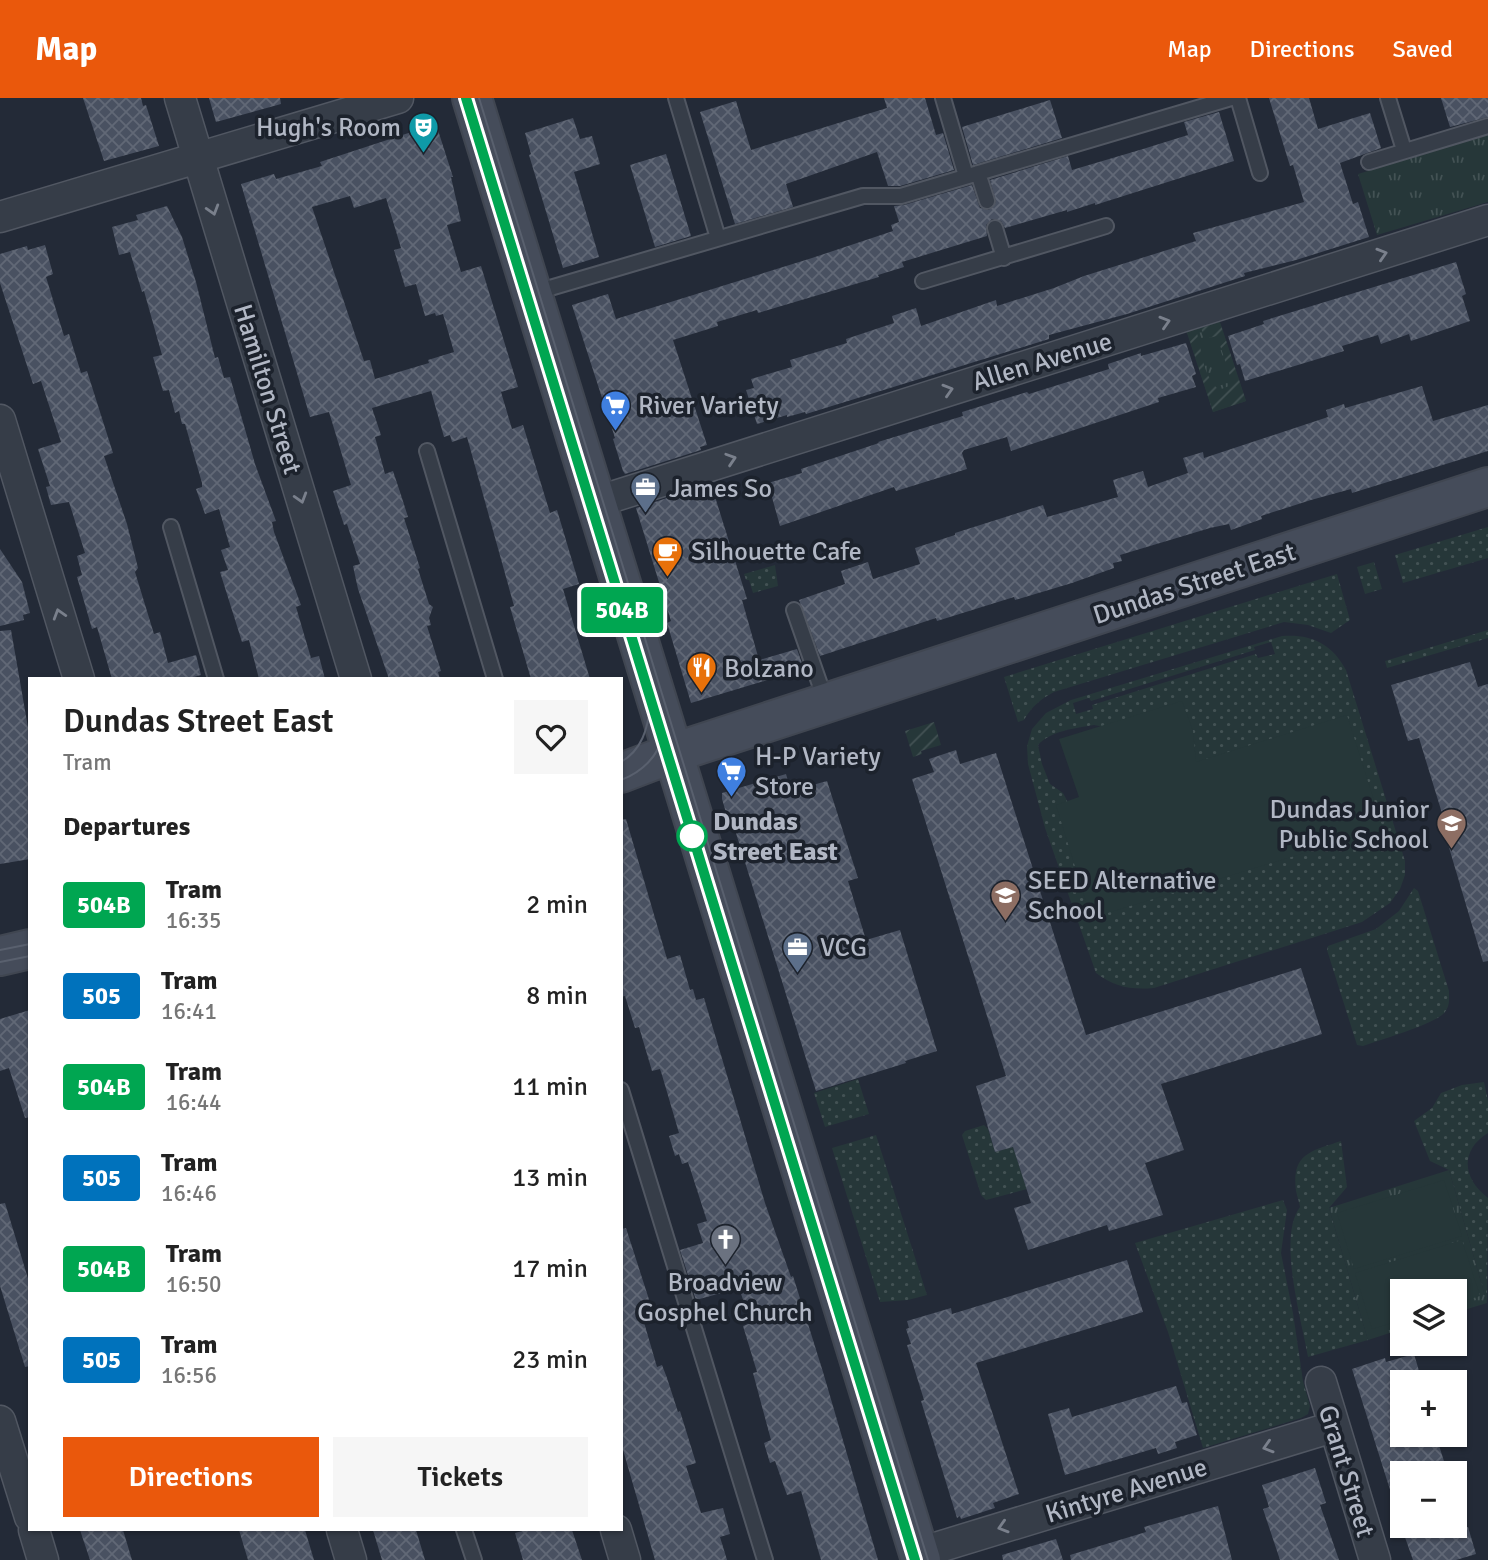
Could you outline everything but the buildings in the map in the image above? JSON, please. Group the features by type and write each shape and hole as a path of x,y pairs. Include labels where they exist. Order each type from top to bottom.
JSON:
{"main road":[{"path":"472,98 920,1556"},
{"name":"Dundas Street East","path":"623,772 673,753 1488,487"},
{"path":"0,956 28,949"}],"street":[{"name":"Hamilton Street","path":"180,98 355,677"},
{"path":"0,217 398,98"},
{"name":"Allen Avenue","path":"596,502 1488,220"},
{"path":"0,420 78,677"},
{"name":"Grant Street","path":"1321,1382 1375,1560"},
{"path":"0,1420 27,1499"},
{"name":"Kintyre Avenue","path":"920,1556 1333,1427"},
{"path":"34,1531 43,1560"},
{"path":"342,1531 351,1560"},
{"path":"616,1531 625,1560"}],"lane":[{"path":"676,98 718,238"},
{"path":"943,98 972,174 987,201"},
{"path":"532,294 863,196 901,196 1231,98"},
{"path":"1238,98 1260,173"},
{"path":"1388,98 1404,150"},
{"path":"1369,162 1488,126"},
{"path":"923,281 1106,226"},
{"path":"995,228 1004,258"},
{"path":"426,451 493,677"},
{"path":"171,527 215,677"},
{"path":"794,610 826,703"},
{"path":"623,1097 765,1560"},
{"path":"464,1531 474,1560"}],"green space":[{"path":"1488,135 1488,202 1377,235 1358,174"},
{"path":"1219,320 1246,401 1213,412 1186,330"},
{"path":"1220,322 1246,401 1213,412 1187,332 1196,330 1209,377 1219,390 1229,386 1230,376 1217,336 1205,339 1201,328"},
{"path":"1488,527 1488,558 1403,583 1395,555"},
{"path":"1374,562 1382,589 1365,594 1357,567"},
{"path":"775,565 778,586 753,593 744,574"},
{"path":"1337,574 1350,620 1331,633 1308,625 1284,622 1054,692 1037,703 1024,720 1018,722 1004,677"},
{"path":"1488,630 1488,638 1387,668 1385,661"},
{"path":"1282,636 1303,637 1320,642 1334,653 1346,670 1405,861 1405,875 1400,889 1390,903 1362,922 1154,988 1123,986 1103,978 1096,973 1045,828 1028,764 1027,746 1032,729 1046,713 1071,700","holes":["1271,642 1275,654 1258,658 1256,654 1092,705 1093,709 1076,714 1073,703 1089,698 1091,701 1255,650 1254,647","1094,725 1115,729 1077,819 1063,793 1050,784 1038,745 1056,733"]},
{"path":"1182,701 1193,731 1196,762 1347,715 1383,829 1091,918 1056,805 1079,797 1059,739"},
{"path":"934,722 941,745 921,751 922,754 913,757 905,731"},
{"path":"1414,888 1418,891 1449,991 1448,1007 1440,1017 1419,1026 1363,1046 1357,1045 1328,946 1376,929 1399,911"},
{"path":"858,1079 869,1114 825,1127 814,1093"},
{"path":"1484,1082 1488,1101 1488,1133 1472,1148 1468,1165 1473,1182 1488,1198 1487,1303 1449,1170 1430,1161 1414,1121 1432,1108 1441,1093 1462,1085"},
{"path":"984,1125 988,1129 995,1152 1013,1147 1027,1189 986,1200 981,1195 962,1135 965,1131"},
{"path":"876,1135 927,1295 908,1300 880,1302 832,1148"},
{"path":"1341,1141 1347,1187 1329,1208 1368,1340 1308,1357 1291,1258 1293,1221 1300,1207 1295,1178 1300,1161 1306,1156"},
{"path":"1449,1170 1487,1303 1467,1309 1467,1279 1390,1279 1390,1333 1368,1340 1329,1208"},
{"path":"1444,1180 1462,1236 1354,1269 1337,1213"},
{"path":"1283,1200 1287,1210 1281,1253 1303,1381 1310,1406 1308,1414 1203,1448 1168,1332 1135,1243"},
{"path":"1462,1240 1480,1296 1467,1300 1467,1279 1390,1279 1390,1324 1372,1329 1355,1273"}],"tram line":[{"path":"466,98 915,1560"},
{"name":"504B","path":"466,98 915,1560"},
{"path":"479,98 928,1560"},
{"path":"623,761 643,738 650,706"},
{"path":"623,779 636,773 648,762 658,749 663,734"},
{"path":"0,950 28,944"},
{"path":"0,962 28,956"}],"place":[{"name":"Hugh's Room","path":"424,154"},
{"name":"River Variety","path":"615,432"},
{"name":"James So","path":"646,515"},
{"name":"Silhouette Cafe","path":"668,578"},
{"name":"Bolzano","path":"701,695"},
{"name":"H-P Variety Store","path":"732,798"},
{"name":"Dundas Street East","path":"692,836"},
{"name":"Dundas Junior Public School","path":"1452,851"},
{"name":"SEED Alternative School","path":"1005,922"},
{"name":"VCG","path":"797,974"},
{"name":"Broadview Gosphel Church","path":"725,1266"}]}
